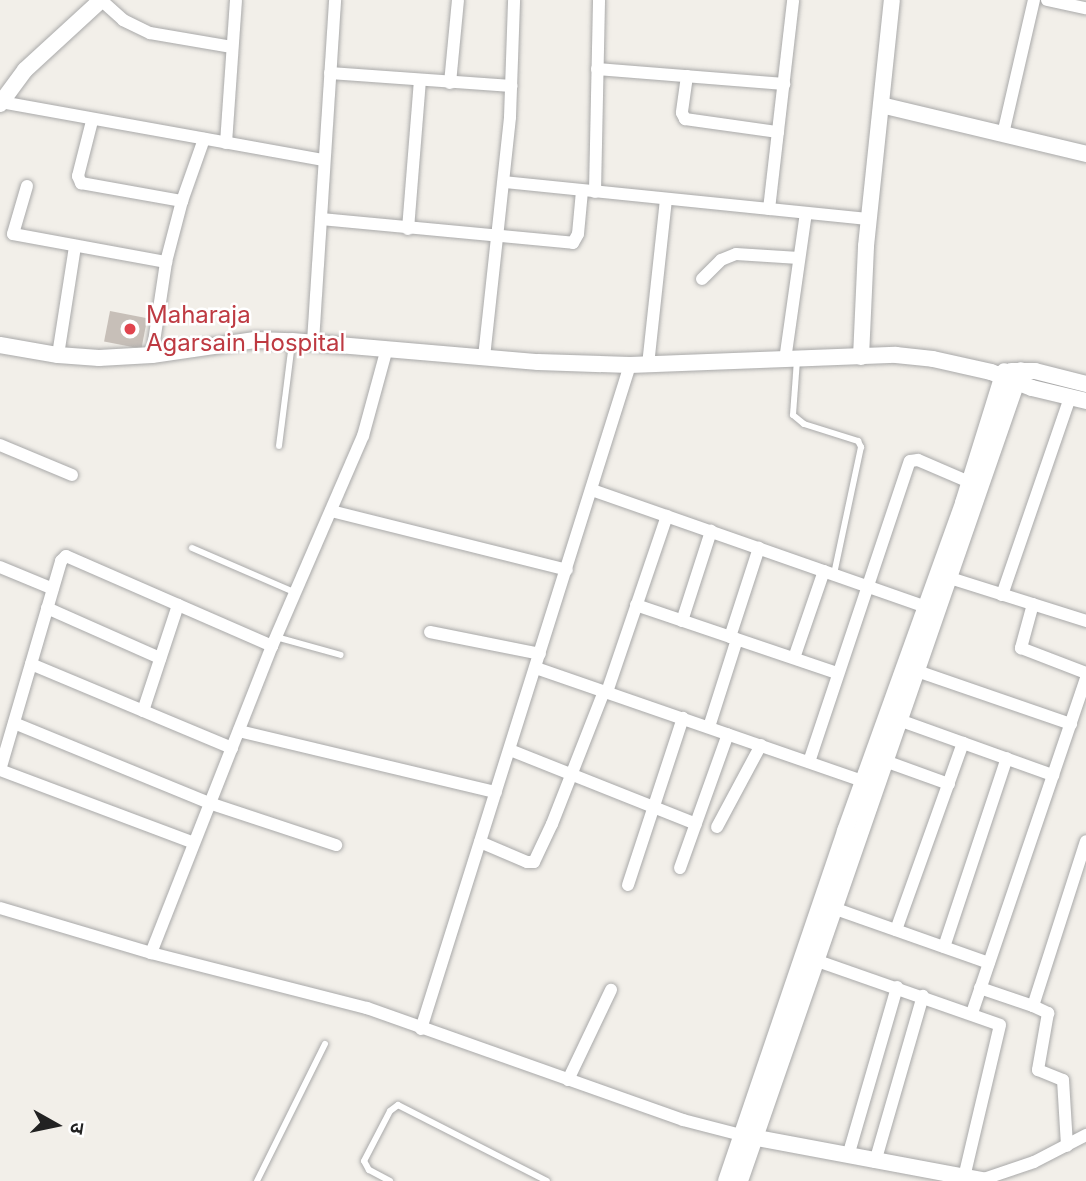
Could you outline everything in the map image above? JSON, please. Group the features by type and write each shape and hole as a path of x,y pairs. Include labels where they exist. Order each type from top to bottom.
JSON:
{"street":[{"path":"232,47 150,33 123,20 101,0 25,70 1,103 324,160"},
{"path":"226,144 236,0"},
{"path":"313,342 335,0"},
{"path":"450,83 458,0"},
{"path":"484,357 504,182 512,86 514,0"},
{"path":"321,219 573,243 588,191 599,0"},
{"path":"769,209 793,0"},
{"path":"861,357 869,219 892,0"},
{"path":"1003,134 1034,0"},
{"path":"1047,0 1086,8"},
{"path":"597,69 784,84"},
{"path":"330,73 512,86"},
{"path":"687,76 682,113 685,119 778,132"},
{"path":"408,229 420,80"},
{"path":"881,105 1086,154"},
{"path":"92,121 78,176 81,183 182,201"},
{"path":"152,355 166,262 182,201 204,139"},
{"path":"504,182 869,219"},
{"path":"27,186 13,234 166,262"},
{"path":"648,365 666,199"},
{"path":"791,360 799,258 806,213"},
{"path":"58,355 75,246"},
{"path":"702,279 722,260 736,254 799,258"},
{"path":"0,345 58,355 99,358 152,355 255,340 292,341 484,357 629,365 914,356 1007,375 1086,384"},
{"path":"150,953 274,641 363,436 387,348"},
{"path":"421,1028 567,570 629,365"},
{"path":"1002,595 1078,399 1007,375"},
{"path":"726,1181 748,1136 932,609 970,482 1007,375"},
{"path":"809,958 834,908 870,783 885,761 917,671 932,609 950,578 1007,375"},
{"path":"0,445 72,475"},
{"path":"808,762 910,461 918,460 970,482"},
{"path":"592,489 932,609"},
{"path":"331,511 567,570"},
{"path":"480,842 527,862 534,862 605,692 667,516"},
{"path":"682,621 711,531"},
{"path":"709,727 759,548"},
{"path":"192,842 0,770 61,561 66,556 178,605 274,641"},
{"path":"0,567 53,589"},
{"path":"794,658 829,573"},
{"path":"950,578 1086,621"},
{"path":"1033,604 1021,648 1086,673"},
{"path":"143,711 178,605"},
{"path":"636,605 838,673"},
{"path":"47,608 160,658"},
{"path":"430,632 540,654"},
{"path":"31,664 232,748"},
{"path":"536,668 870,783"},
{"path":"917,671 1077,718"},
{"path":"972,1013 1053,775 1077,718 1086,679"},
{"path":"628,885 683,718"},
{"path":"899,720 1053,775"},
{"path":"14,723 209,803 336,845"},
{"path":"239,731 496,792"},
{"path":"680,868 728,734"},
{"path":"896,930 963,743"},
{"path":"717,827 761,746"},
{"path":"510,750 696,824"},
{"path":"944,947 1007,758"},
{"path":"885,761 949,784"},
{"path":"1033,1006 1086,845"},
{"path":"0,908 150,953 323,996 683,1120 748,1136 875,1162 984,1180 1034,1162 1086,1135"},
{"path":"834,908 989,963"},
{"path":"809,958 972,1013 1000,1027 964,1177"},
{"path":"848,1156 897,987"},
{"path":"980,988 1048,1013 1038,1070 1063,1080 1067,1146"},
{"path":"568,1080 611,989"},
{"path":"875,1162 923,996"},
{"path":"740,1181 748,1136"}],"lane":[{"path":"279,446 292,341"},
{"path":"791,360 793,415 804,424 858,441 861,447 829,573"},
{"path":"192,548 296,593"},
{"path":"274,641 341,655"},
{"path":"257,1181 325,1044"},
{"path":"390,1181 369,1170 364,1161 390,1111 398,1105 547,1181"}],"building":[{"path":"110,311 147,318 141,349 104,341"}],"place":[{"name":"Maharaja Agarsain Hospital","path":"130,329"}]}
